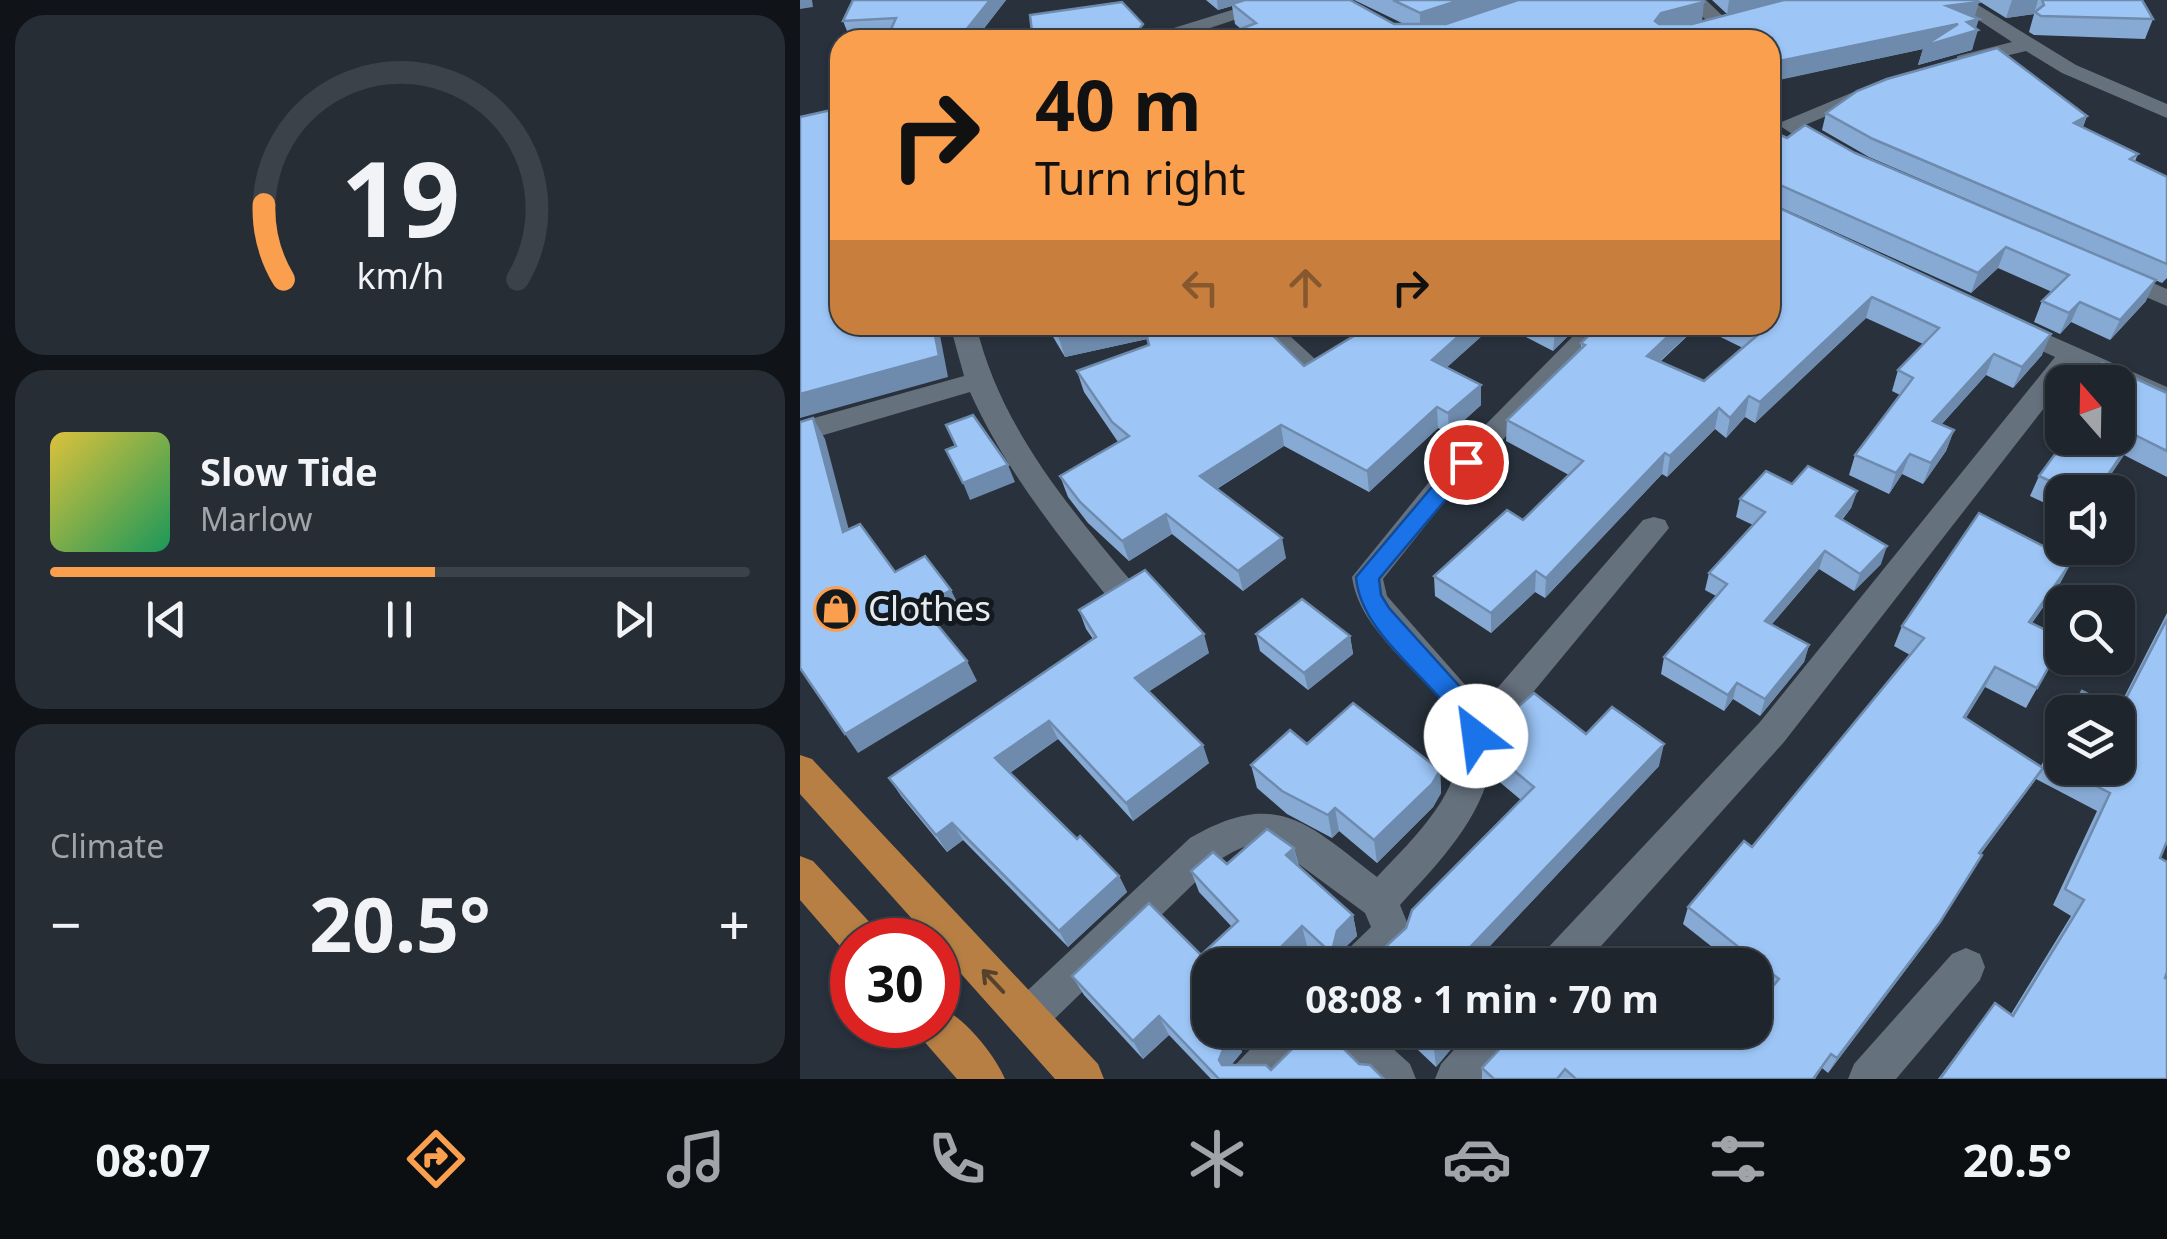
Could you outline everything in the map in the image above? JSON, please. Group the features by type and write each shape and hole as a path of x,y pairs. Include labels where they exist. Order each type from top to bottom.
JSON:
{"main road":[{"path":"800,770 1083,1079"},
{"path":"800,873 840,918"},
{"path":"956,1048 984,1079"}],"street":[{"path":"1187,30 1284,0"},
{"path":"1696,0 1730,21 1699,30"},
{"path":"1957,0 2025,45 2167,112"},
{"path":"1943,65 2025,45"},
{"path":"1860,164 1788,124 1814,110 1909,76"},
{"path":"2096,267 2167,298"},
{"path":"1981,312 2167,398"},
{"path":"966,335 980,380 1012,446 1050,506 1120,590"},
{"path":"1273,335 1305,364"},
{"path":"1378,901 1447,826 1473,771 1476,736 1462,706 1381,615 1369,596 1368,577 1439,489 1589,335"},
{"path":"1574,948 1772,732 2071,355"},
{"path":"800,432 980,380"},
{"path":"1476,736 1654,528"},
{"path":"1027,1018 1204,850 1232,834 1259,826 1282,831 1378,901 1392,932 1376,948"},
{"path":"1869,1079 1966,966"},
{"path":"1251,1079 1279,1048"},
{"path":"1361,1048 1395,1079"},
{"path":"1456,1079 1483,1048"}],"building":[{"path":"853,0 990,0 966,30 891,30 896,18 843,21"},
{"path":"1245,0 1350,0 1394,24 1446,24 1518,0 1703,0 1661,13 1655,21 1692,24 1784,0 1976,0 1979,2 1947,6 1979,19 1967,22 1978,30 1924,46 1958,24 1780,61 1780,30 1238,30 1256,23 1232,4"},
{"path":"1393,0 1460,0 1420,13"},
{"path":"2042,0 2142,0 2153,19 2041,16 2035,12 2044,5"},
{"path":"1122,2 1143,24 1142,30 1032,30 1030,15"},
{"path":"1997,48 2087,116 2074,123 2138,154 2130,159 2167,177 2167,264 1873,139 1826,113 1857,91 1887,79"},
{"path":"830,110 830,335 935,335 939,356 800,394 800,117"},
{"path":"1805,125 1855,153 2156,280 2120,320 2080,302 2069,313 2042,301 2069,275 2006,247 1978,273 1780,185 1780,135 1787,138"},
{"path":"1780,208 2051,334 2022,367 1994,354 1933,421 1954,430 1931,463 1910,454 1896,473 1855,455 1913,378 1898,370 1939,328 1872,297 1760,402 1749,396 1730,418 1719,408 1670,456 1665,453 1546,578 1536,571 1491,613 1434,576 1507,510 1523,520 1583,461 1507,420 1585,345 1581,343 1589,335 1669,335 1647,356 1704,381 1758,335 1780,335"},
{"path":"1146,335 1272,335 1304,366 1355,335 1460,335 1432,360 1481,385 1448,413 1437,407 1367,471 1281,425 1200,476 1282,538 1238,571 1166,514 1122,541 1080,502 1060,476 1129,436 1112,422 1077,371 1149,345"},
{"path":"2135,378 2167,393 2167,451 2135,435"},
{"path":"973,415 1008,465 963,483 946,450 956,446 946,425"},
{"path":"813,418 843,532 860,524 895,572 925,556 951,590 922,606 967,661 845,734 800,668 800,422"},
{"path":"2054,455 2121,455 2108,475 2039,476"},
{"path":"1808,466 1857,491 1836,516 1887,546 1860,574 1825,551 1765,621 1809,645 1765,699 1737,683 1728,695 1664,657 1727,584 1709,573 1765,512 1740,499 1766,471 1792,484"},
{"path":"1979,513 2045,547 2045,565 2069,565 2055,585 2045,585 2045,599 2029,622 2045,630 2045,674 2037,688 1995,667 1964,717 2043,768 1979,853 1982,855 1940,922 1837,1058 1831,1054 1813,1079 1576,1079 1565,1069 1557,1079 1494,1079 1482,1068 1501,1048 1772,1048 1772,987 1779,979 1772,973 1772,948 1740,948 1688,907 1744,841 1752,847 1924,638 1902,626"},
{"path":"1145,570 1204,634 1135,678 1203,745 1126,803 1049,721 995,758 1119,876 1059,931 952,823 936,835 889,778 1096,637 1079,610"},
{"path":"1302,599 1350,636 1304,673 1256,634"},
{"path":"2167,619 2167,841 2160,858 2167,862 2167,1079 1940,1079 1995,1003 2013,1016 2084,900 2065,889 2110,793 2094,785 2135,785 2135,695 2128,695"},
{"path":"1534,693 1586,734 1612,707 1664,744 1469,948 1384,948 1406,928 1412,910 1534,787 1496,756 1517,738 1499,723"},
{"path":"1353,703 1440,770 1432,784 1374,840 1335,808 1328,815 1282,791 1251,765 1290,730 1307,744"},
{"path":"1267,829 1294,848 1286,855 1353,915 1337,931 1333,947 1358,948 1326,948 1302,926 1280,948 1209,948 1238,921 1191,871 1213,852 1227,864"},
{"path":"1149,903 1194,948 1192,1048 1224,1048 1219,1060 1222,1065 1266,1065 1271,1070 1293,1048 1343,1048 1359,1064 1370,1065 1384,1079 1219,1079 1159,1016 1133,1041 1072,976"}],"place":[{"name":"Clothes","path":"836,609"}],"route":[{"path":"1466,462 1380,558 1368,577 1369,596 1381,615 1462,706 1476,736"}]}
